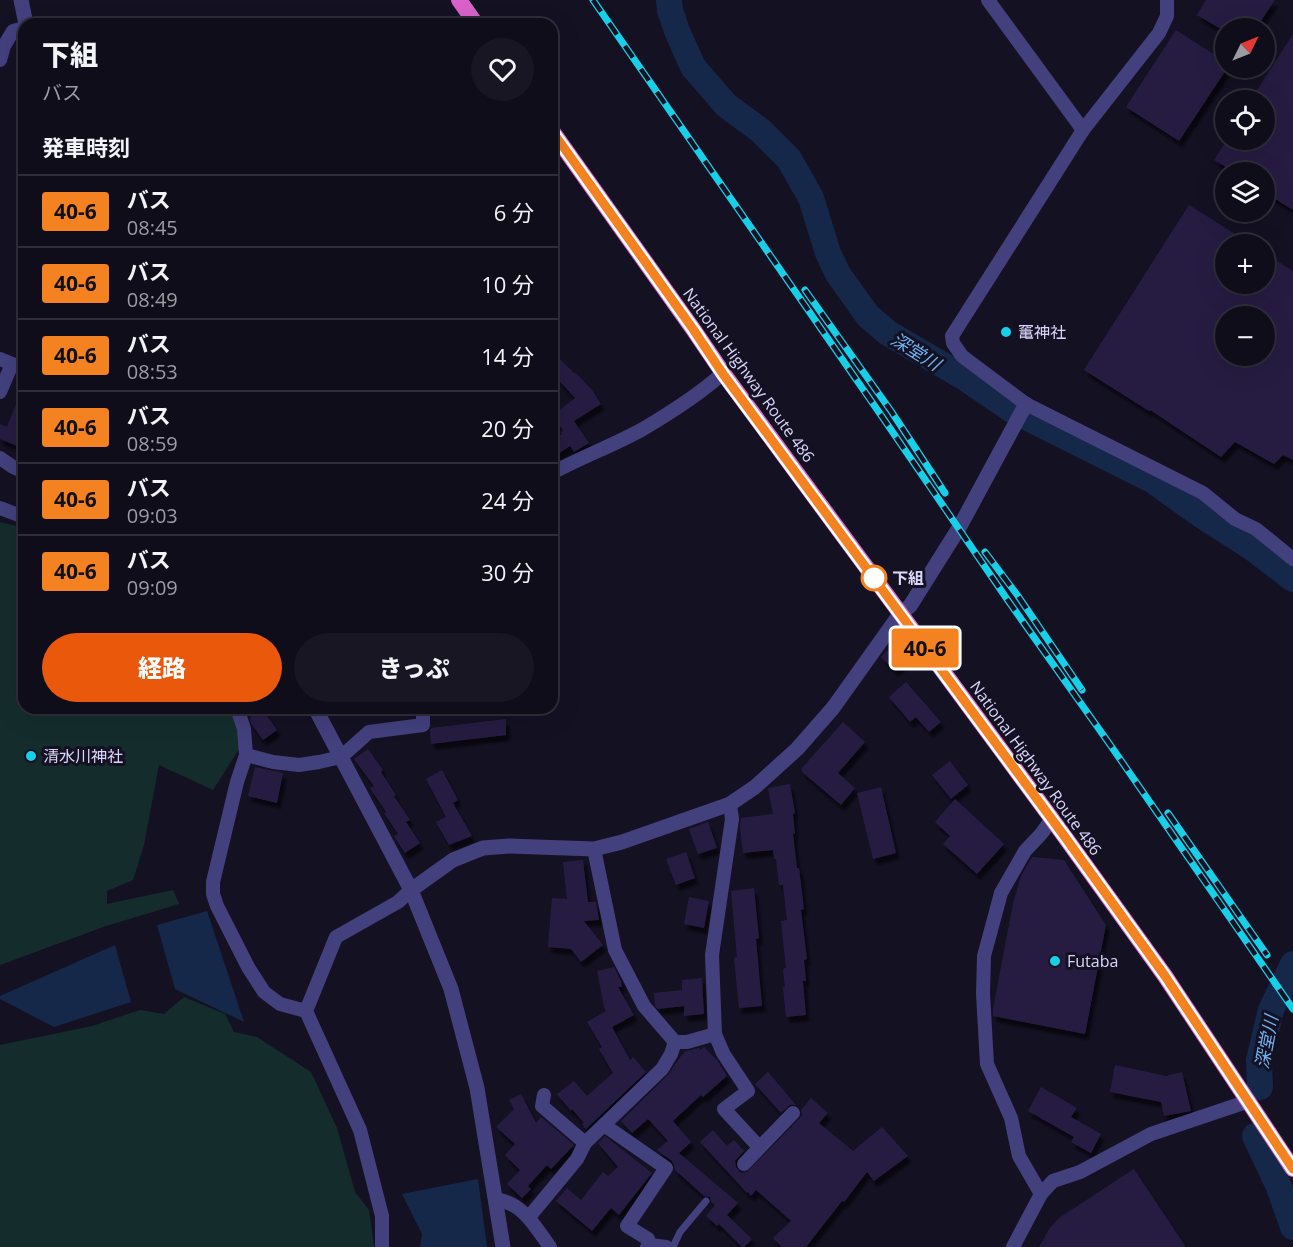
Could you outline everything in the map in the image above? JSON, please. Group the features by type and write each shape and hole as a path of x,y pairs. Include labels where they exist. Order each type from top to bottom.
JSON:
{"highway":[{"path":"459,0 472,18"},
{"name":"National Highway Route 486","path":"558,139 723,374 1052,819 1165,976 1293,1168"}],"street":[{"path":"21,0 24,18"},
{"path":"988,0 1083,130"},
{"path":"1167,0 1167,16 1159,33 1083,130 952,336 953,343 962,356 1023,410 1203,493 1235,519 1256,529 1293,560"},
{"path":"0,60 4,46 13,31 18,29"},
{"path":"0,392 12,364"},
{"path":"558,470 643,429 699,393 723,374"},
{"path":"382,1247 382,1216 360,1130 306,1011 336,937 398,902 453,860 483,848 509,846 594,849 622,842 730,804 755,787 797,749 833,708 900,614 910,606 959,528 1023,410"},
{"path":"0,458 18,469"},
{"path":"0,508 18,515"},
{"path":"239,714 244,729 246,755 237,782 213,882 213,894 248,967 264,993 280,1004 306,1011"},
{"path":"318,714 411,890 451,989 477,1088 503,1247"},
{"path":"246,755 273,762 299,765 341,757 369,732 423,725 423,714"},
{"path":"730,804 732,819 712,955 715,1035 723,1053 748,1091 724,1109 759,1148"},
{"path":"1041,1194 1019,1156 1011,1118 987,1064 982,994 984,956 1001,893 1025,851 1052,819"},
{"path":"594,849 615,950 644,1006 675,1042 687,1042 715,1035"},
{"path":"529,1217 577,1160 585,1143 662,1069 675,1042"},
{"path":"544,1095 542,1106 585,1143"},
{"path":"1013,1247 1041,1194 1053,1181 1080,1172 1151,1134 1249,1101"},
{"path":"744,1164 793,1113"},
{"path":"604,1125 666,1168 627,1226 648,1239 649,1246 666,1247"},
{"path":"495,1198 508,1201 529,1217 550,1247"}],"lane":[{"path":"673,1247 680,1232 706,1201"}],"green space":[{"path":"0,522 18,526 18,714 233,714 241,746 213,790 159,765 144,845 133,880 107,891 107,904 173,890 179,904 106,926 0,965"},
{"path":"184,997 225,1014 234,1032 257,1037 311,1072 337,1128 355,1192 369,1210 374,1247 0,1247 0,1045 92,1026 140,1010 164,1014"}],"water":[{"path":"207,911 244,1022 175,989 157,925"},
{"path":"115,945 131,1002 54,1027 0,999 0,996"},
{"path":"478,1179 487,1247 420,1247 422,1234 402,1194"}],"building":[{"path":"1206,0 1275,0 1263,18 1215,18 1215,26 1197,15"},
{"path":"1176,30 1215,55 1215,78 1221,78 1179,141 1126,107"},
{"path":"1293,34 1293,210 1275,199 1275,162 1217,162 1214,160 1220,150 1275,150 1275,90 1257,90 1265,78 1275,78 1275,62"},
{"path":"1189,205 1235,234 1215,234 1215,294 1275,294 1275,260 1293,271 1293,460 1283,455 1274,464 1235,442 1221,457 1084,370"},
{"path":"558,357 592,390 601,404 574,421 589,443 574,452 570,446 558,454 558,436 563,430 558,424 558,411 575,398 558,380"},
{"path":"18,400 18,446 0,439 0,424 7,427"},
{"path":"898,640 912,655 895,671 881,657"},
{"path":"906,682 941,722 929,732 916,717 910,722 889,697"},
{"path":"255,714 266,714 277,730 263,740 250,718"},
{"path":"506,719 506,735 431,744 431,728"},
{"path":"843,722 865,742 838,773 855,788 841,805 802,772 802,768"},
{"path":"368,749 383,770 381,772 410,820 406,822 420,843 405,853 394,836 398,834 370,788 374,786 354,759"},
{"path":"950,761 968,785 951,799 932,775"},
{"path":"255,767 283,773 277,803 248,796"},
{"path":"442,770 458,800 453,803 472,836 449,845 436,822 446,817 426,779"},
{"path":"790,784 795,813 793,814 795,834 793,834 804,909 801,910 807,959 804,960 806,981 803,981 806,1015 786,1017 783,969 786,968 781,921 787,920 783,885 779,885 773,850 743,853 740,827 741,818 773,814 768,788"},
{"path":"881,787 896,853 873,859 857,793"},
{"path":"955,799 1004,844 977,874 943,844 950,836 935,822"},
{"path":"708,822 717,848 698,854 689,829"},
{"path":"686,852 695,878 676,885 666,859"},
{"path":"1032,857 1064,860 1106,925 1085,1034 993,1016 1013,904 1021,876"},
{"path":"583,860 588,902 596,902 599,920 584,921 603,945 581,962 571,949 548,947 552,898 567,899 563,862"},
{"path":"754,888 762,1006 739,1008 731,891"},
{"path":"689,897 709,901 704,928 684,924"},
{"path":"614,967 621,981 622,987 618,987 634,1015 612,1027 630,1060 633,1057 646,1072 586,1129 582,1124 584,1123 557,1094 574,1081 587,1096 613,1073 599,1049 602,1047 587,1022 606,1011 597,971"},
{"path":"702,978 704,1014 684,1016 684,1006 658,1009 655,1006 654,993 682,990 682,980"},
{"path":"704,1047 717,1060 727,1076 703,1097 701,1095 673,1121 691,1142 679,1153 738,1203 727,1215 752,1239 744,1247 719,1224 717,1226 706,1216 715,1205 711,1202 710,1197 704,1196 675,1170 672,1161 657,1150 668,1141 648,1119 632,1133 621,1121 668,1075 686,1051 699,1048 700,1050"},
{"path":"1115,1065 1166,1076 1182,1072 1191,1111 1164,1116 1161,1102 1110,1092"},
{"path":"768,1072 796,1105 790,1105 781,1113 755,1084"},
{"path":"1041,1087 1077,1108 1071,1117 1101,1134 1091,1153 1071,1142 1074,1137 1028,1111"},
{"path":"521,1094 536,1123 541,1117 574,1145 551,1169 547,1165 528,1186 531,1189 522,1198 507,1184 520,1170 505,1155 515,1144 496,1127 514,1109 509,1100"},
{"path":"811,1098 828,1113 819,1123 853,1151 882,1127 908,1156 874,1181 867,1172 806,1247 782,1247 773,1238 791,1221 756,1190 751,1196 747,1193 700,1142 713,1130 727,1146 734,1140 744,1151 735,1161 736,1167 741,1173 747,1172 799,1119 802,1115 801,1110"},
{"path":"605,1136 652,1173 619,1215 611,1208 592,1231 556,1201 567,1188 581,1200 603,1172 608,1176 618,1167 598,1143"},
{"path":"1134,1169 1186,1247 1039,1247 1059,1218"}],"waterway":[{"name":"深堂川","path":"669,0 677,31 693,67 726,105 761,131 789,159 811,198 828,253 838,274 868,316 888,333 965,378 1012,410 1152,480 1251,547 1293,579"},
{"name":"深堂川","path":"1260,1087 1259,1060 1271,1010 1293,964"},
{"name":"深堂川","path":"1255,1136 1279,1187 1293,1227"}],"railway":[{"path":"593,0 1293,1009"},
{"path":"805,290 891,411 945,493"},
{"path":"985,552 1082,690"},
{"path":"1168,813 1267,955"}],"bus line":[{"name":"40-6","path":"558,139 723,374 1052,819 1165,976 1293,1169"}],"place":[{"name":"竃神社","path":"1006,332"},
{"name":"下組","path":"874,578"},
{"name":"清水川神社","path":"31,756"},
{"name":"Futaba","path":"1055,961"}]}
